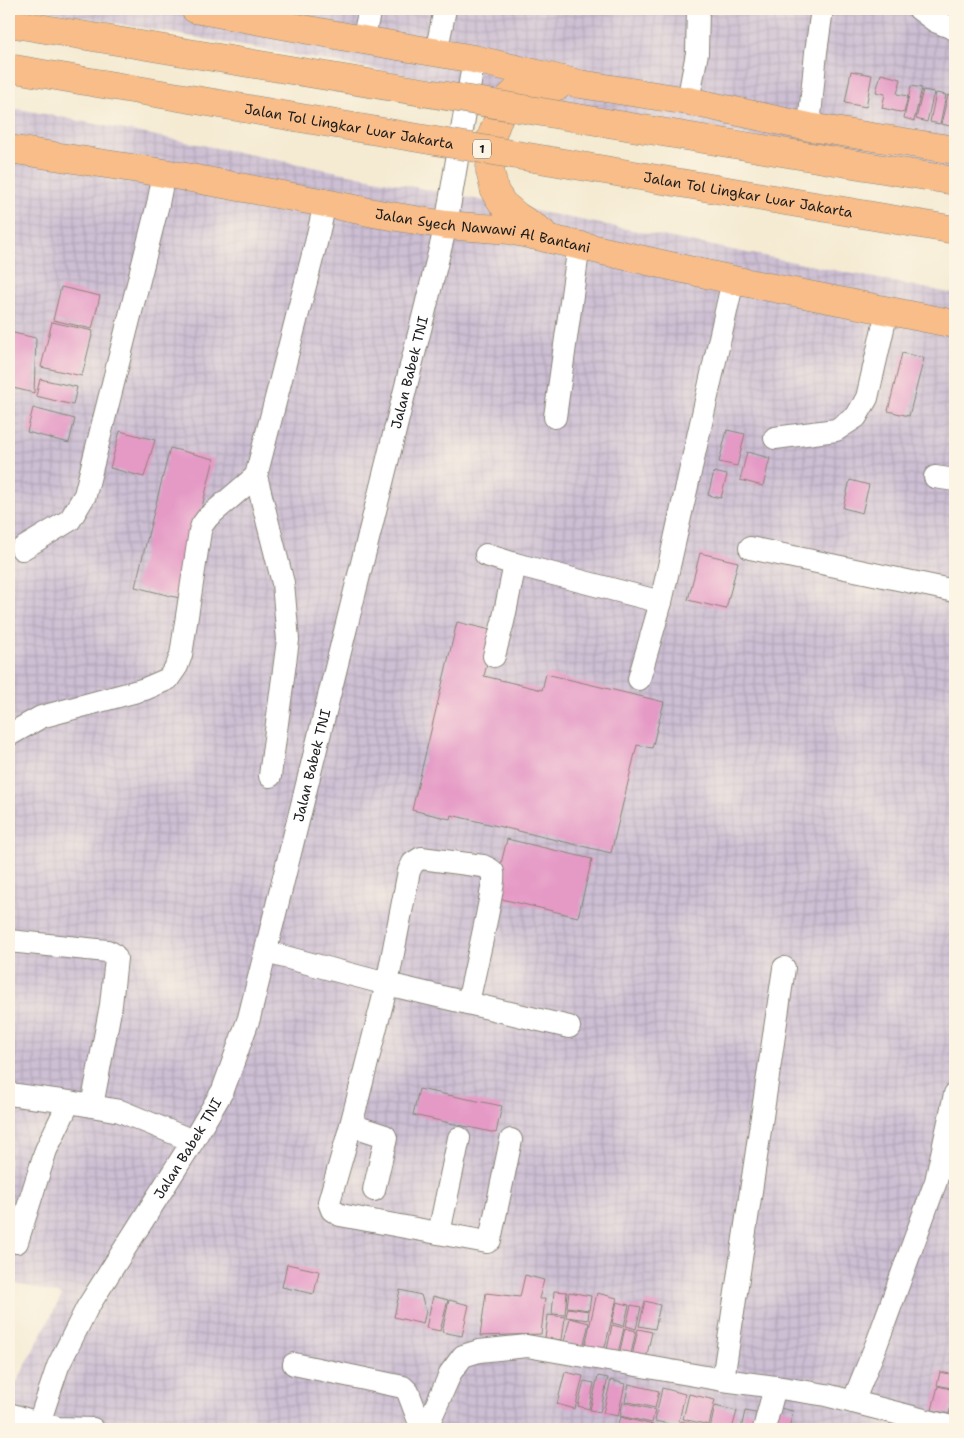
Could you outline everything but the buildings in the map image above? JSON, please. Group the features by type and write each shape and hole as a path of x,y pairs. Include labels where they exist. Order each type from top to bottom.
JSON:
{"highway":[{"path":"195,9 474,59 580,84 688,101 809,127 955,150"},
{"path":"9,24 955,181"},
{"name":"Jalan Tol Lingkar Luar Jakarta","path":"9,68 955,230"},
{"path":"567,242 517,216 503,204 495,192 490,171 491,138 504,103 514,93 522,90 580,84"},
{"name":"Jalan Syech Nawawi Al Bantani","path":"9,149 164,173 446,225 510,230 733,280 955,324"}],"street":[{"path":"363,40 370,9"},
{"path":"436,53 445,9"},
{"path":"688,101 696,53 698,9"},
{"path":"809,127 822,9"},
{"path":"919,9 935,22 955,29"},
{"name":"Jalan Babek TNI","path":"38,1426 58,1366 87,1308 193,1141 223,1090 249,1018 446,225 474,59"},
{"path":"22,549 70,520 85,494 158,204 164,173"},
{"path":"270,776 288,640 284,584 256,476 325,203"},
{"path":"555,418 567,242"},
{"path":"639,679 661,602 733,280"},
{"path":"775,438 836,430 856,417 868,398 887,311"},
{"path":"9,735 41,717 145,689 168,679 177,666 180,655 202,525 208,517 256,476"},
{"path":"750,548 955,591"},
{"path":"486,555 661,602"},
{"path":"494,656 515,564"},
{"path":"468,1003 494,873 483,866 421,858 413,863 409,871 387,984 330,1202 332,1210 340,1214 487,1242 490,1240 512,1140"},
{"path":"9,941 107,951 115,956 111,1005 92,1106"},
{"path":"266,952 387,984 569,1026"},
{"path":"723,1380 784,968"},
{"path":"9,1094 120,1111 193,1141"},
{"path":"853,1402 936,1181 955,1094"},
{"path":"18,1242 46,1150 69,1102"},
{"path":"351,1125 385,1136 386,1138 374,1190"},
{"path":"439,1233 459,1138"},
{"path":"426,1429 451,1372 462,1356 479,1351 527,1346 723,1380 826,1395 955,1428"},
{"path":"294,1364 403,1387 408,1392 422,1429"},
{"path":"764,1429 775,1387"},
{"path":"9,1414 38,1426 93,1429"}],"shaded area":[{"path":"36,9 955,9 955,173"},
{"path":"9,108 955,294 955,1429 9,1429 10,1395 62,1295 9,1282"}]}
